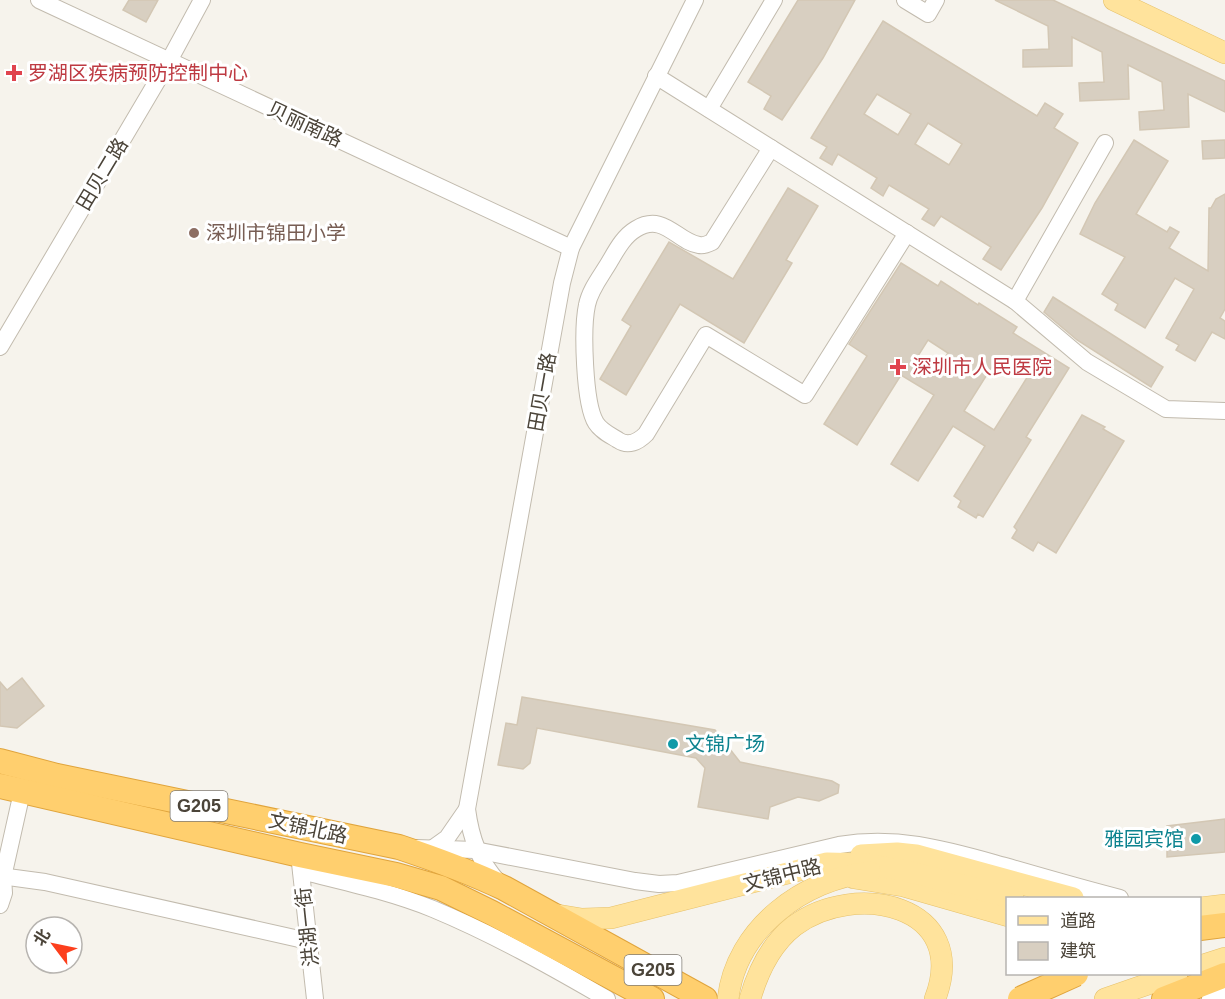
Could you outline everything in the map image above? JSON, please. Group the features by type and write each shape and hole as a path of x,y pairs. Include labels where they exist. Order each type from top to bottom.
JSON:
{"highway":[{"name":"文锦北路","path":"0,761 57,776 399,848 446,863 504,888 705,999"},
{"name":"文锦北路","path":"11,789 301,863 396,875 441,888 649,998"},
{"path":"1201,928 1225,925"},
{"path":"1020,999 1074,975"},
{"path":"1160,990 1225,975"}],"main road":[{"path":"1114,0 1225,53"},
{"path":"1146,0 1225,39"},
{"path":"827,863 856,855 875,853 916,855 1069,897"},
{"name":"文锦中路","path":"551,914 582,919 611,918 827,863 867,864 906,871 1009,897"},
{"path":"728,999 735,969 748,945 778,910 799,896 843,877 886,870 906,871"},
{"path":"843,877 896,884 1006,915"},
{"path":"750,999 765,960 777,942 794,926 812,915 833,908 863,903 882,903 913,915 934,937 940,951 942,967 940,985 935,999"},
{"path":"1201,908 1225,905"},
{"path":"1201,919 1225,914"},
{"path":"1201,966 1225,958"},
{"path":"1034,975 1034,984 1043,999"},
{"path":"1105,999 1160,990 1177,975"}],"street":[{"name":"贝丽南路","path":"39,0 571,248"},
{"name":"田贝二路","path":"0,347 169,61 202,0"},
{"name":"田贝一路","path":"504,888 488,870 476,850 467,809 562,282 571,248 695,0"},
{"path":"709,109 774,0"},
{"path":"905,0 928,14 936,0"},
{"path":"656,76 1015,301 1087,362 1166,409 1225,411"},
{"path":"1015,301 1105,143"},
{"path":"771,148 712,242 701,246 694,244 669,228 658,224 647,224 637,228 621,242 592,291 585,316 586,383 594,418 598,425 622,443 634,443 646,434 706,335 805,395 907,233"},
{"path":"0,905 4,893 2,877 11,789"},
{"name":"田贝一路","path":"433,848 447,838 467,809"},
{"path":"399,848 476,850 659,884 678,883 838,844 865,840 898,841 946,849 1115,897"},
{"path":"301,863 431,908 530,955 607,999"},
{"name":"洪湖一街","path":"301,863 315,999"},
{"path":"2,877 45,882 308,941"},
{"path":"1201,898 1225,895"},
{"path":"1210,999 1225,993"}],"building":[{"path":"129,0 158,0 146,22 123,10"},
{"path":"798,0 855,0 823,58 782,120 764,109 771,96 748,82"},
{"path":"995,0 1053,0 1225,81 1225,112 1188,94 1189,127 1140,130 1139,112 1164,110 1162,82 1128,65 1129,99 1080,101 1079,83 1104,82 1102,52 1072,37 1072,66 1023,67 1023,50 1049,49 1048,26"},
{"path":"883,21 1037,116 1045,103 1063,114 1054,128 1078,143 1042,208 1001,270 983,259 991,247 941,216 934,226 922,219 929,209 889,185 883,196 871,188 877,178 838,154 832,165 820,158 827,147 811,138","holes":["877,94 911,114 898,135 864,114","928,123 962,144 949,165 915,144"]},
{"path":"1134,140 1168,161 1136,214 1167,232 1170,227 1179,232 1169,248 1208,271 1209,208 1216,199 1225,194 1225,309 1220,318 1225,321 1225,339 1212,332 1195,361 1176,350 1179,345 1166,338 1194,289 1175,278 1145,328 1115,310 1118,304 1102,294 1125,257 1080,234 1095,203"},
{"path":"1225,140 1225,158 1203,159 1202,141"},
{"path":"788,188 818,206 786,260 792,263 744,343 680,304 626,395 600,379 631,326 622,320 669,242 733,279"},
{"path":"901,263 938,286 941,281 978,305 979,303 1017,327 1013,333 1069,368 1026,437 1031,440 983,517 978,514 976,518 958,507 961,501 954,496 985,446 953,426 918,481 891,464 934,395 901,375 857,445 824,424 867,356 849,344","holes":["928,340 948,353 936,371 916,359","998,357 1028,376 994,430 964,411"]},
{"path":"1053,297 1163,367 1151,387 1077,340 1044,312"},
{"path":"1082,415 1105,427 1103,429 1124,441 1056,553 1038,542 1033,551 1012,538 1017,530 1014,527"},
{"path":"22,678 44,706 17,728 0,726 0,682 7,690"},
{"name":"文锦广场","path":"522,697 715,730 740,762 832,781 839,785 838,793 819,801 798,797 770,807 768,819 698,807 705,768 696,758 537,728 530,763 523,769 498,765 506,723 517,725"},
{"name":"雅园宾馆","path":"1225,819 1225,852 1167,857 1167,826"}],"place":[{"name":"罗湖区疾病预防控制中心","path":"14,73"},
{"name":"深圳市锦田小学","path":"194,233"},
{"name":"深圳市人民医院","path":"898,367"},
{"name":"文锦广场","path":"673,744"},
{"name":"雅园宾馆","path":"1196,839"}]}
